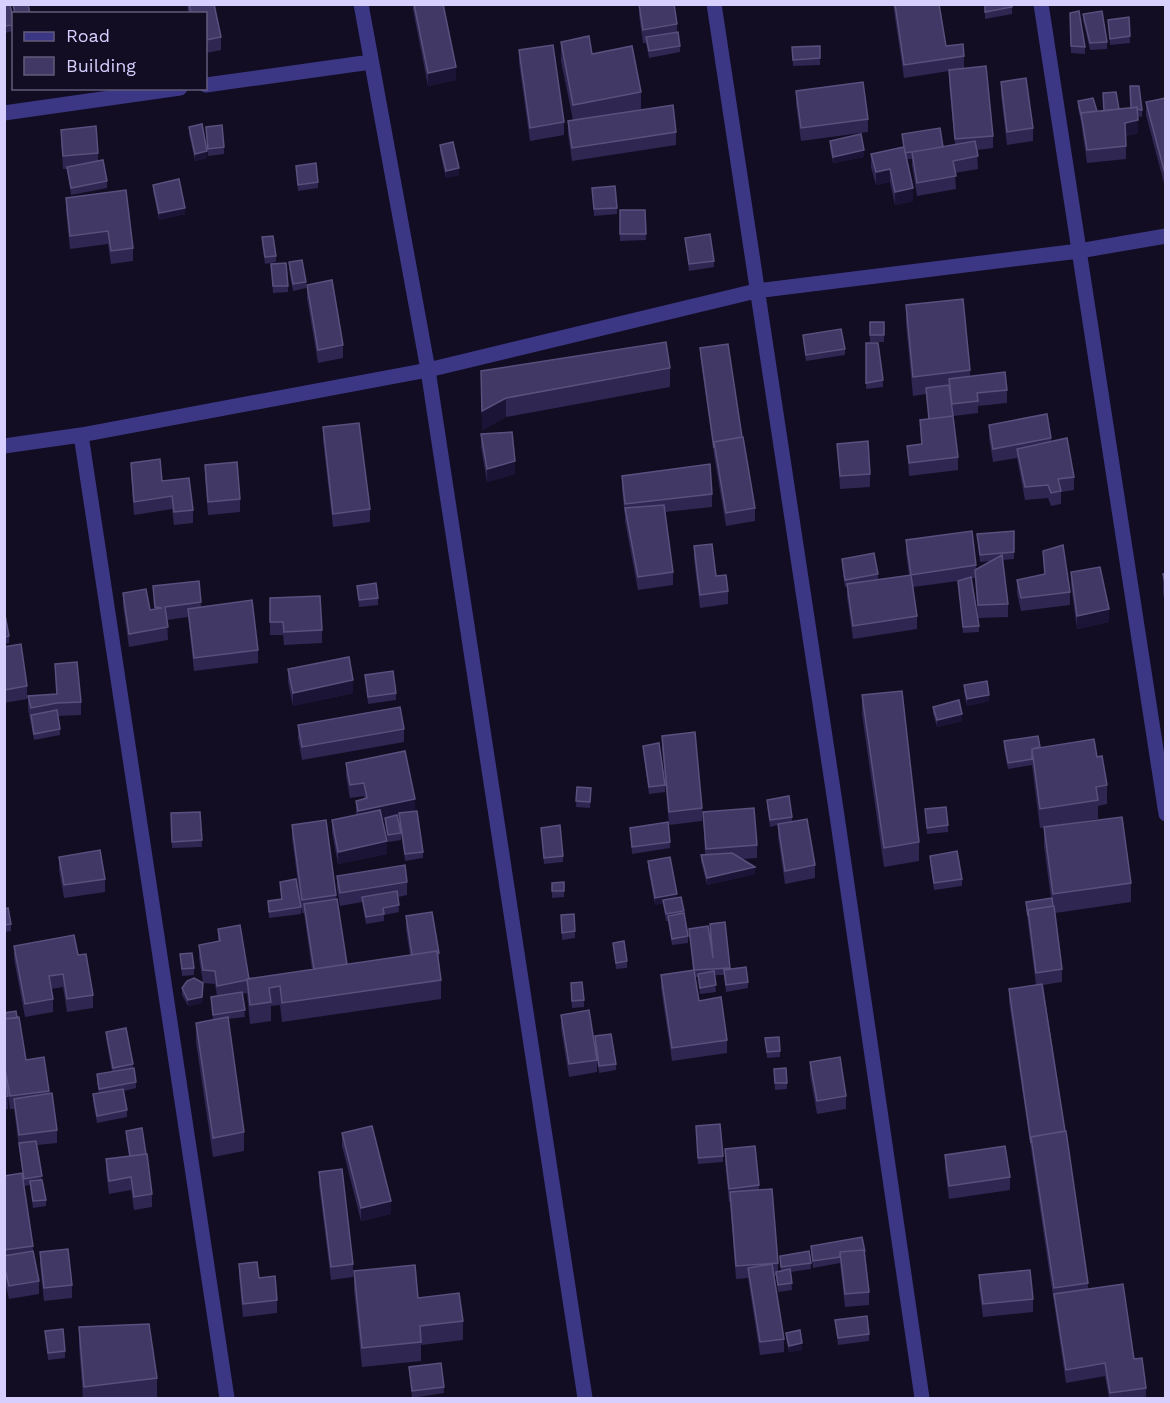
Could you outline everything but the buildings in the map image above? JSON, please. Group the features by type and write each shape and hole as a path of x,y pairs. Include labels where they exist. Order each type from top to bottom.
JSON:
{"street":[{"path":"361,4 428,369 585,1398"},
{"path":"714,4 838,821 922,1398"},
{"path":"1041,4 1166,814"},
{"path":"207,85 371,62"},
{"path":"4,113 166,90"},
{"path":"4,446 81,435 428,369 756,291 1079,251 1166,236"},
{"path":"81,435 227,1398"}]}
